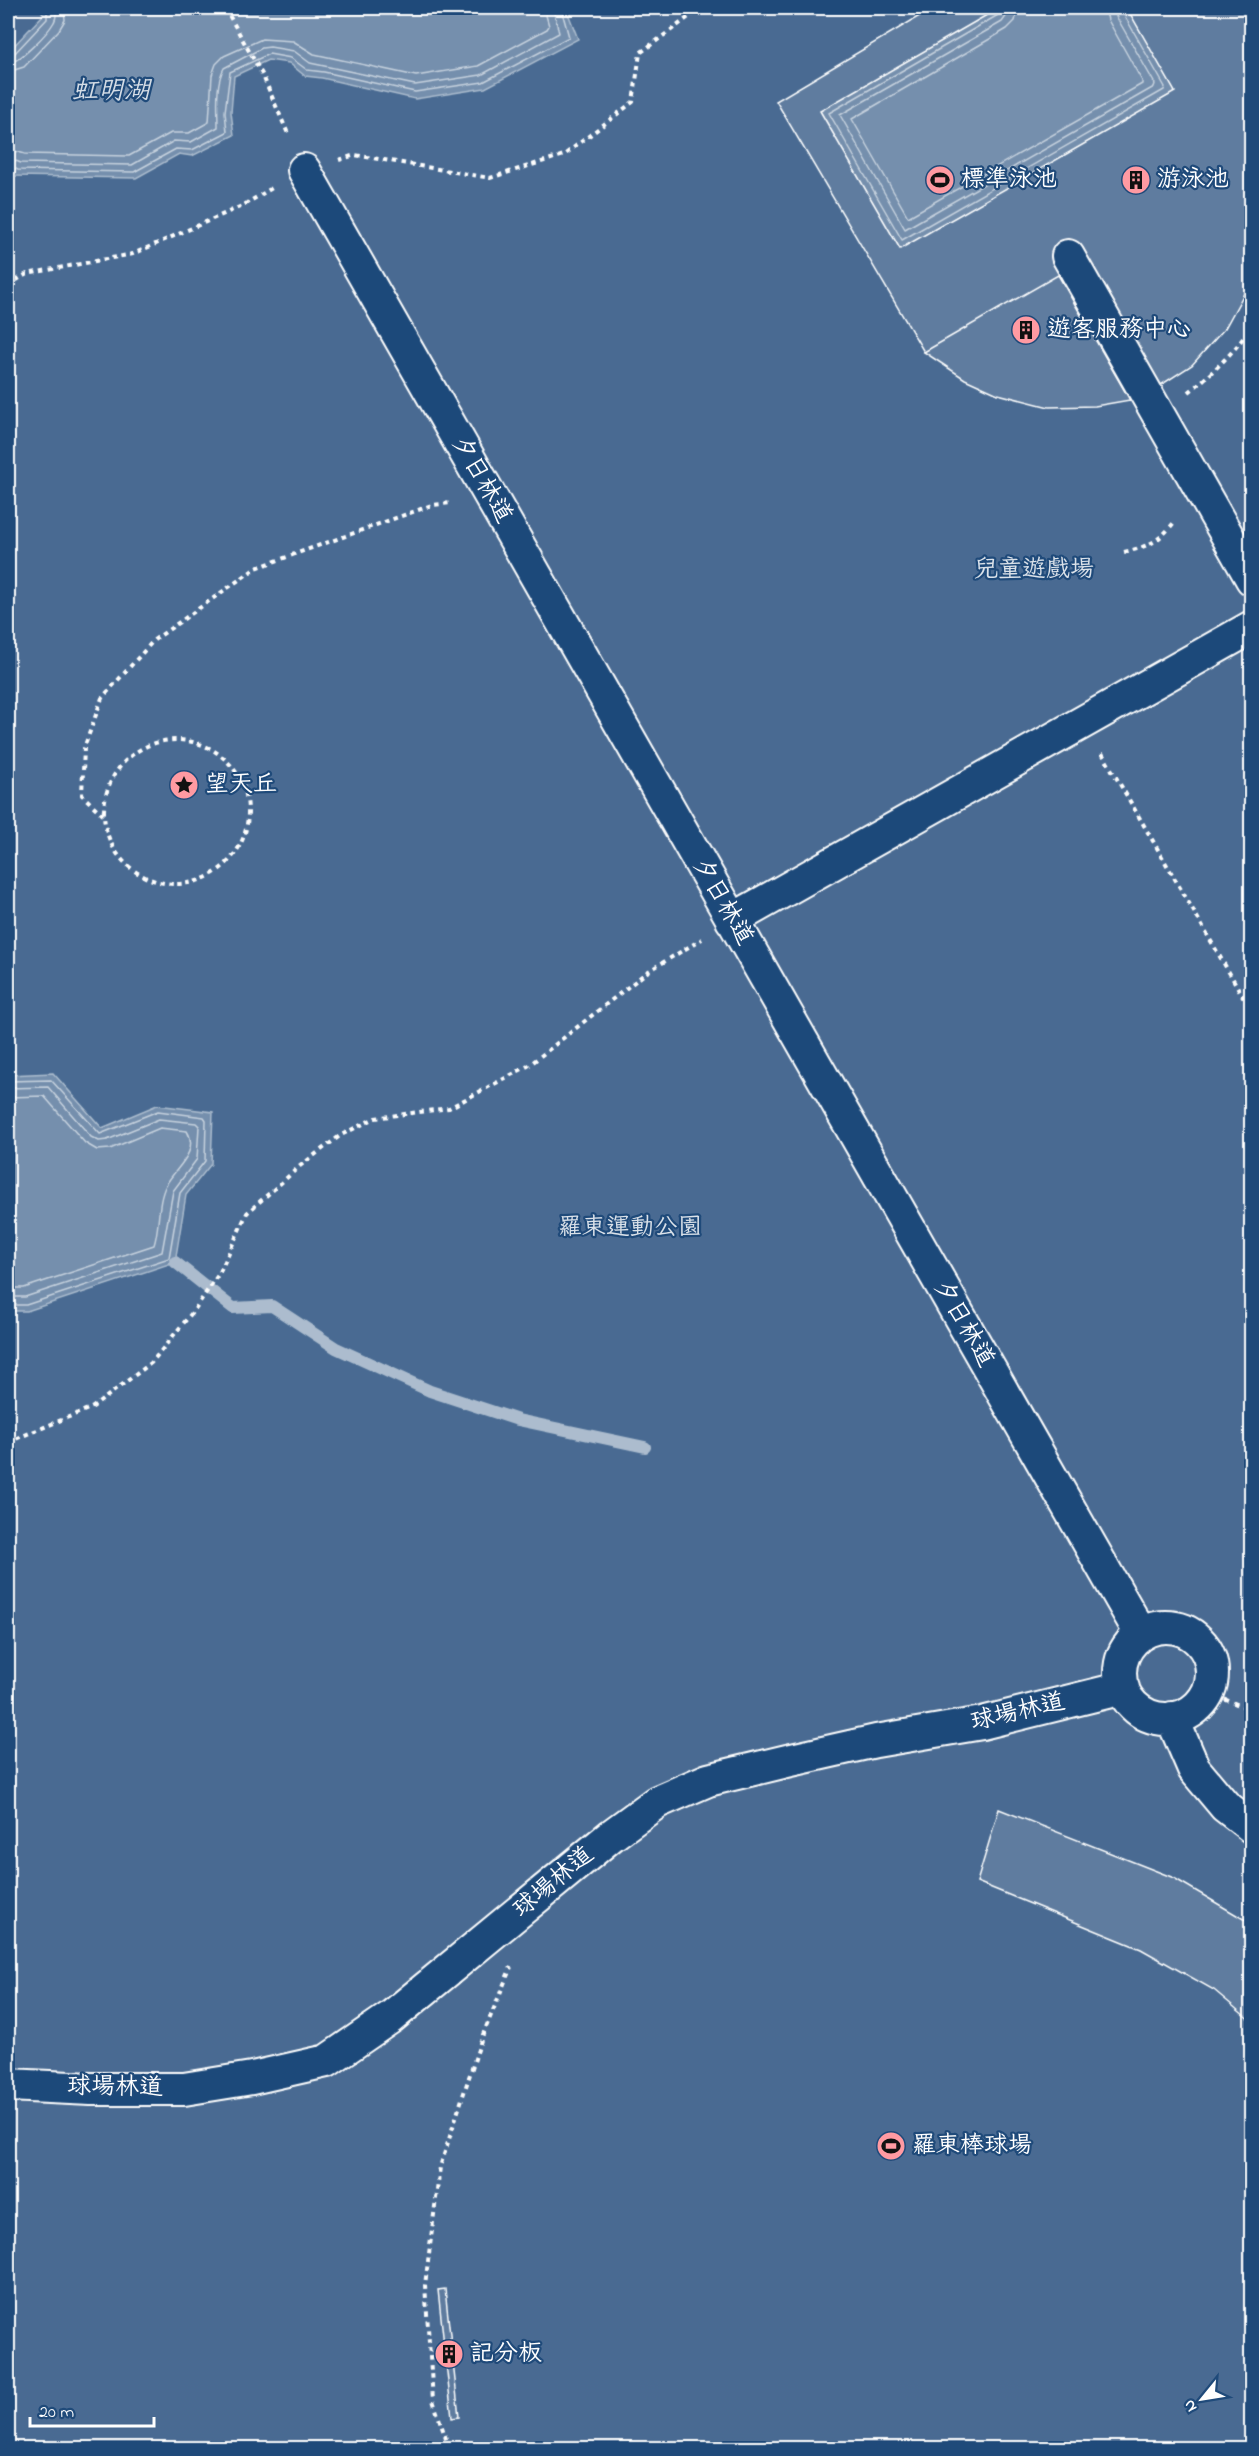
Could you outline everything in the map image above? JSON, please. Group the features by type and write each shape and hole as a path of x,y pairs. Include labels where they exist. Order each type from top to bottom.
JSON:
{"street":[{"name":"夕日林道","path":"304,170 1141,1634"},
{"path":"1068,256 1251,579"},
{"path":"732,920 1251,627"},
{"path":"1169,1627 1184,1630 1197,1638 1206,1650 1211,1664 1212,1679 1208,1693 1199,1705 1186,1714 1172,1718 1157,1718 1142,1712 1131,1702 1123,1688 1120,1673 1122,1658 1141,1634 1154,1628 1169,1627"},
{"name":"球場林道","path":"8,2085 91,2089 184,2089 252,2078 327,2061 391,2017 612,1835 657,1802 708,1780 876,1741 982,1723 1123,1688"},
{"path":"1172,1718 1194,1769 1225,1806 1251,1827"}],"path":[{"path":"225,8 263,76 304,170"},
{"path":"8,285 27,274 132,254 242,206 304,170 355,155 490,178 564,155 633,102 640,53 700,8"},
{"path":"1158,417 1204,380 1245,336 1251,325"},
{"path":"1124,552 1147,548 1161,536 1199,489"},
{"path":"103,815 107,790 117,769 134,752 156,742 180,739 204,744 225,757 240,776 248,799 248,823 241,846 226,865 207,878 183,884 160,883 138,874 120,858 109,838 103,815 82,795 84,748 102,698 154,640 256,568 432,505 491,499"},
{"path":"1084,722 1251,1012"},
{"path":"8,1442 93,1407 151,1363 195,1309 220,1272 247,1214 300,1166 341,1136 375,1118 449,1108 528,1066 646,972 732,920"},
{"path":"1208,1693 1251,1710"},
{"path":"449,2448 433,2400 425,2285 440,2167 482,2037 513,1965"}],"green space":[{"name":"羅東運動公園","path":"8,8 1251,8 1251,2448 8,2448"}],"water":[{"name":"虹明湖","path":"41,8 566,8 578,39 485,88 415,99 305,76 289,63 268,60 234,76 231,112 234,135 192,156 179,154 136,178 15,176 8,169 8,52 43,15"},
{"name":"標準泳池","path":"999,8 1127,8 1175,92 900,249 820,111"},
{"path":"53,1073 102,1128 157,1105 213,1112 211,1164 186,1195 175,1262 27,1311 8,1311 8,1075"}],"building":[{"name":"游泳池","path":"933,8 999,8 820,111 900,249 1175,92 1127,8 1252,8 1252,279 1225,328 1192,365 1147,394 1130,400 1058,275 924,352 776,101"},
{"name":"遊客服務中心","path":"1058,275 1130,400 1095,406 1049,407 998,394 965,379 924,352"},
{"path":"999,1809 1174,1878 1252,1924 1252,2022 1214,1990 1141,1949 977,1882"},
{"name":"記分板","path":"445,2289 459,2417 452,2418 438,2290"}],"waterway":[{"path":"175,1262 233,1308 272,1306 336,1348 430,1391 518,1420 645,1447"}],"place":[{"name":"標準泳池","path":"940,180"},
{"name":"游泳池","path":"1136,180"},
{"name":"遊客服務中心","path":"1026,330"},
{"name":"望天丘","path":"184,785"},
{"name":"羅東棒球場","path":"891,2146"},
{"name":"記分板","path":"449,2354"}],"park label":[{"name":"兒童遊戲場","path":"1034,570"}]}
